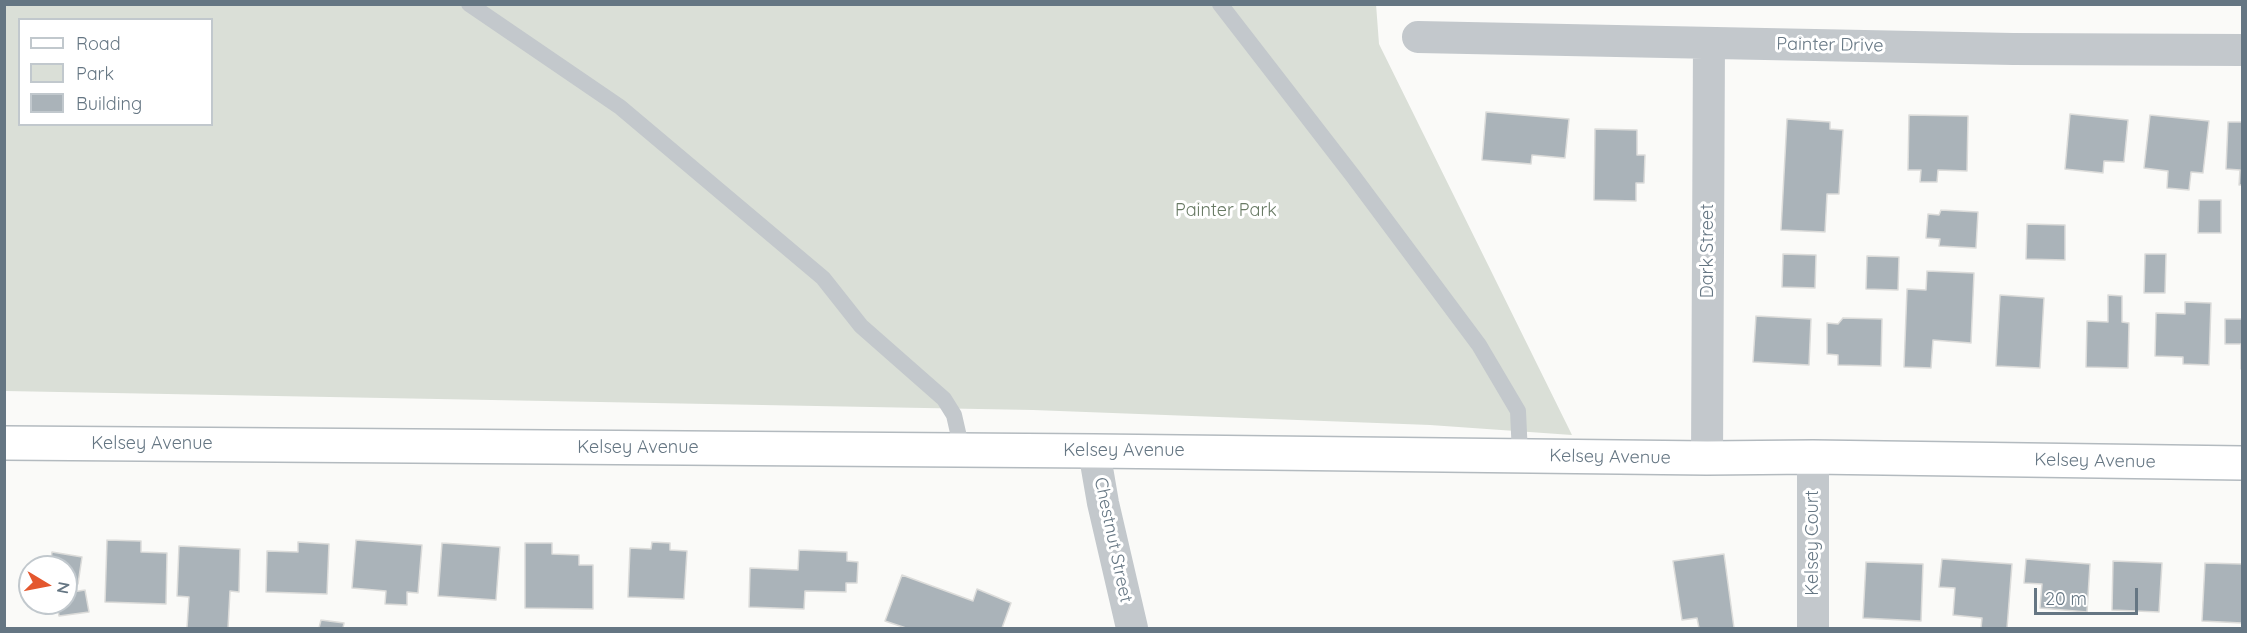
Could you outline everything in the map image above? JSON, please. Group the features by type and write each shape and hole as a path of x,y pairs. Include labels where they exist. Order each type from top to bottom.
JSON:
{"street":[{"name":"Painter Drive","path":"1418,37 2013,49 2242,50"},
{"name":"Dark Street","path":"1707,458 1709,43"},
{"name":"Kelsey Avenue","path":"4,443 1707,458 1813,457 2242,463"},
{"name":"Chestnut Street","path":"1094,451 1103,503 1132,628"},
{"name":"Kelsey Court","path":"1813,457 1813,628"}],"lane":[{"path":"469,4 620,107 823,278 861,326 944,399 954,415 962,450"},
{"path":"1220,4 1353,176 1479,345 1518,411 1520,455"}],"green space":[{"name":"Painter Park","path":"1376,4 1379,44 1572,435 1430,425 1033,410 5,391 5,5"}],"building":[{"path":"1486,112 1569,119 1565,158 1532,155 1531,164 1482,160"},
{"path":"2070,114 2128,120 2124,162 2104,161 2103,173 2065,169"},
{"path":"1909,115 1968,116 1967,171 1938,170 1937,182 1920,182 1921,170 1908,170"},
{"path":"2150,115 2209,121 2203,173 2191,172 2189,190 2167,188 2168,171 2144,168"},
{"path":"1787,119 1830,122 1830,129 1843,130 1839,194 1827,194 1825,232 1781,230"},
{"path":"2228,122 2242,122 2242,185 2239,185 2240,170 2226,169"},
{"path":"1595,129 1637,130 1637,155 1645,155 1644,183 1636,183 1636,201 1594,200"},
{"path":"2199,200 2221,200 2221,233 2198,233"},
{"path":"1941,210 1978,212 1976,248 1939,246 1940,239 1926,238 1928,214 1939,215"},
{"path":"2027,224 2065,225 2065,260 2026,259"},
{"path":"1783,254 1816,255 1815,288 1782,287"},
{"path":"2145,254 2166,254 2165,293 2144,293"},
{"path":"1867,256 1899,257 1898,290 1866,289"},
{"path":"1927,271 1974,273 1971,343 1933,340 1931,368 1904,367 1907,289 1926,290"},
{"path":"2000,295 2044,298 2040,368 1996,366"},
{"path":"2108,295 2122,296 2122,322 2129,323 2128,368 2086,367 2087,321 2108,322"},
{"path":"2185,302 2211,303 2209,365 2183,364 2183,357 2155,356 2156,313 2185,314"},
{"path":"1756,316 1811,319 1809,365 1753,362"},
{"path":"1843,318 1882,319 1881,366 1838,365 1838,355 1827,354 1827,323 1838,324"},
{"path":"2225,319 2242,319 2242,369 2241,344 2225,344"},
{"path":"107,540 141,541 141,552 167,553 166,604 105,602"},
{"path":"356,540 422,545 418,593 407,592 407,605 385,604 386,591 352,588"},
{"path":"298,542 329,544 327,594 266,592 267,551 298,552"},
{"path":"652,542 670,543 670,550 687,551 684,599 628,597 630,548 651,549"},
{"path":"442,543 500,547 496,600 438,596"},
{"path":"525,543 552,543 552,554 579,555 579,565 593,565 593,609 525,608"},
{"path":"179,546 240,549 239,592 230,591 228,628 187,628 189,597 177,596"},
{"path":"799,550 847,552 847,561 858,562 857,583 846,583 846,592 805,591 804,609 749,607 750,568 798,570"},
{"path":"52,552 70,555 52,555"},
{"path":"1724,554 1734,628 1699,628 1697,618 1682,620 1673,561"},
{"path":"78,556 82,557 78,584"},
{"path":"1942,559 2012,564 2007,628 1981,628 1982,618 1953,615 1955,588 1939,587"},
{"path":"2026,559 2090,564 2087,612 2040,608 2042,584 2024,583"},
{"path":"2113,561 2162,563 2159,612 2112,610"},
{"path":"1866,562 1923,564 1921,621 1863,618"},
{"path":"2205,563 2242,564 2242,623 2202,621"},
{"path":"902,575 973,601 977,589 1011,603 1002,628 906,628 885,621"},
{"path":"85,590 89,612 78,613 78,591"},
{"path":"321,620 344,623 343,628 319,628"}]}
